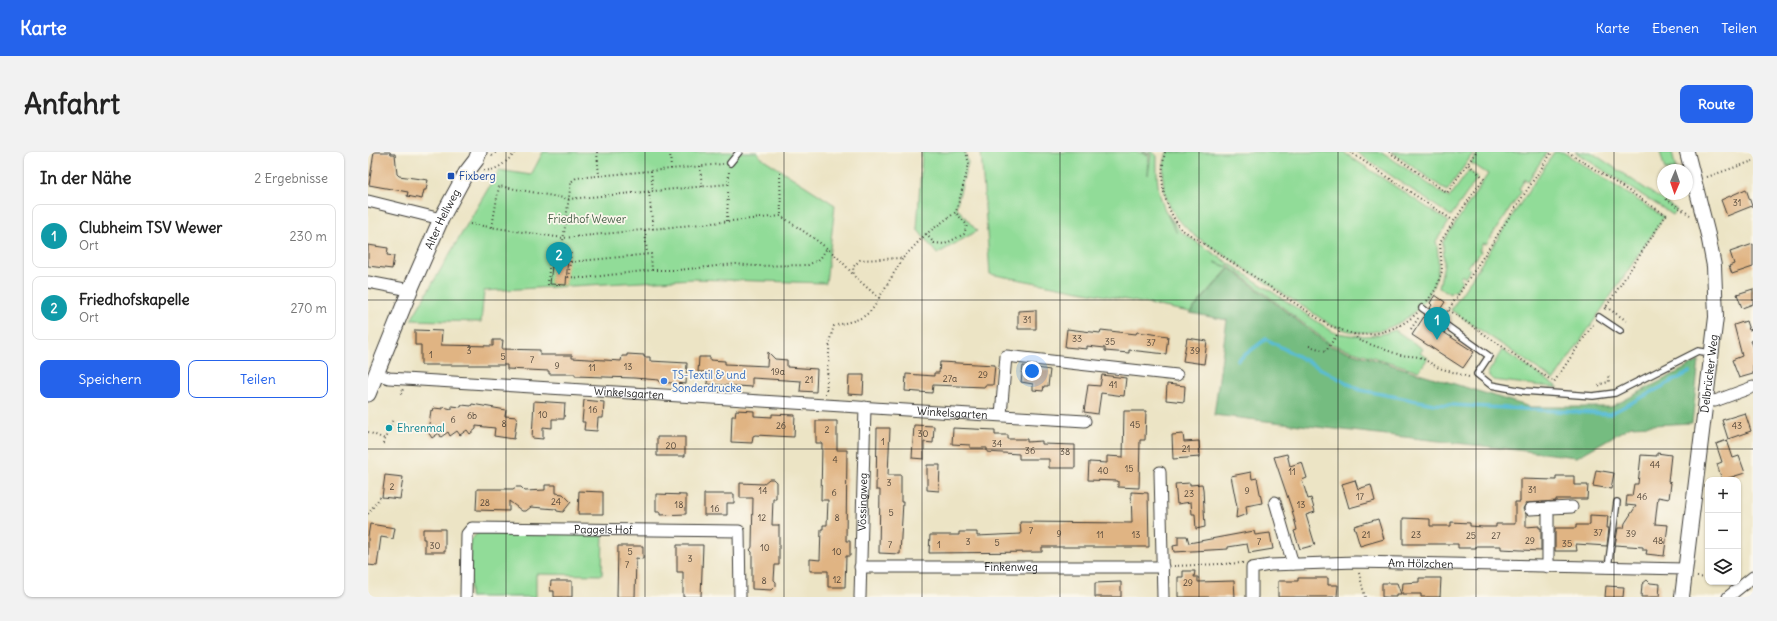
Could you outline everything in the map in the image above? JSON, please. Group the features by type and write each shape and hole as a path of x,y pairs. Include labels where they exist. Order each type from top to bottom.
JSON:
{"main road":[{"name":"Alter Hellweg","path":"368,394 410,290 441,219 466,174 476,160 479,152"}],"street":[{"name":"Delbrücker Weg","path":"1682,597 1716,317 1714,266 1687,152"},
{"path":"368,201 441,219"},
{"path":"368,282 410,290"},
{"name":"Winkelsgarten","path":"1001,415 1006,356 1177,375"},
{"name":"Winkelsgarten","path":"376,374 389,378 1085,421"},
{"path":"1706,400 1715,401 1753,387"},
{"name":"Vössingweg","path":"860,597 865,407"},
{"path":"1160,472 1163,597"},
{"path":"1275,502 1293,564"},
{"path":"1530,509 1572,507"},
{"path":"1548,508 1548,567"},
{"name":"Paggels Hof","path":"466,597 467,534 472,528 739,531 740,597"},
{"name":"Am Hölzchen","path":"1252,568 1270,565 1356,562 1685,569"},
{"name":"Finkenweg","path":"860,567 1163,567"},
{"path":"1252,568 1252,597"},
{"path":"1728,597 1753,577"}],"lane":[{"path":"730,163 739,152"},
{"path":"1422,308 1489,356 1477,374 1491,385 1523,391 1593,396 1615,393 1698,352 1711,352"},
{"path":"1599,317 1620,331"},
{"path":"1608,567 1617,502"}],"path":[{"path":"491,171 508,160 516,152"},
{"path":"597,152 599,176"},
{"path":"670,152 671,169"},
{"path":"825,405 830,339 834,326 864,318 875,308 879,298 903,258 926,234 956,212 969,164 966,152"},
{"path":"1164,152 1162,173 1164,195 1170,214 1181,229 1330,326 1354,334 1380,332 1398,327 1409,321 1422,308 1436,289 1442,271 1440,243 1484,178 1468,164"},
{"path":"1350,152 1454,221"},
{"path":"1389,152 1447,193 1476,152"},
{"path":"1552,152 1449,310 1554,382 1666,215 1568,152"},
{"path":"1694,182 1753,161"},
{"path":"562,256 568,199 572,182 576,178 730,163 726,221"},
{"path":"700,166 702,187"},
{"path":"651,171 653,192"},
{"path":"780,173 781,216"},
{"path":"492,227 499,186 568,199 728,184"},
{"path":"649,192 653,229"},
{"path":"1667,200 1688,215 1702,212"},
{"path":"926,234 934,243 945,244 964,234 967,225 956,212"},
{"path":"470,224 564,238 781,216 827,248 854,276 879,298"},
{"path":"645,230 647,254"},
{"path":"548,284 550,251 571,252 568,279 652,270 678,270 736,264 754,266 808,265 820,259 827,248"},
{"path":"570,262 651,254 652,270"},
{"path":"854,276 853,267 860,260 903,258"},
{"path":"1606,306 1627,321"},
{"path":"1409,321 1414,324"},
{"path":"1309,346 1326,351 1341,329"},
{"path":"1354,334 1358,340 1400,356 1420,357 1439,368 1470,378 1477,374"},
{"path":"383,444 393,419"},
{"path":"368,432 385,439"},
{"path":"368,514 381,496"},
{"path":"1356,562 1365,597"},
{"path":"1163,567 1242,563 1252,568"}],"green space":[{"name":"Friedhof Wewer","path":"543,152 758,152 759,156 835,205 826,283 693,279 484,291 481,322 411,320 499,170 531,175"},
{"path":"922,152 965,152 968,163 956,207 977,231 937,254 917,229"},
{"path":"981,152 1138,152 1149,155 1148,175 1151,154 1142,152 1153,152 1157,156 1157,178 1160,196 1167,214 1177,233 1168,214 1180,231 1333,332 1364,336 1387,333 1395,330 1423,349 1420,353 1428,358 1419,371 1330,344 1228,265 1228,267 1214,262 1229,268 1190,312 990,274"},
{"path":"1167,152 1343,152 1449,222 1436,241 1438,264 1437,275 1433,286 1420,306 1402,321 1391,327 1379,331 1355,332 1331,325 1195,236 1186,227 1171,209 1164,188 1164,165"},
{"path":"1356,152 1382,152 1449,198 1468,170 1478,177 1451,216"},
{"path":"1392,152 1474,152 1447,191"},
{"path":"1478,152 1547,152 1528,181 1525,179 1519,189 1522,191 1486,244 1483,243 1479,250 1481,251 1476,259 1474,258 1468,267 1470,269 1465,277 1462,275 1460,279 1462,281 1454,292 1452,291 1450,294 1439,287 1444,264 1443,242 1488,174 1471,163"},
{"path":"1554,152 1563,152 1664,217 1554,380 1451,310"},
{"path":"1575,152 1591,152 1657,197 1657,200 1662,200 1677,210 1673,215"},
{"path":"1660,152 1672,152 1675,164 1663,164"},
{"path":"1230,268 1330,346 1530,407 1611,407 1699,361 1692,423 1631,426 1577,457 1214,415 1227,320 1190,313"},
{"path":"1502,350 1559,388 1493,380 1488,373"},
{"path":"479,532 603,533 602,575 536,574 536,597 470,597 470,540"}],"building":[{"path":"374,152 390,152 391,154 395,154 397,174 399,176 428,180 422,199 407,196 408,192 369,185"},
{"path":"1746,189 1752,206 1727,216 1721,200"},
{"path":"1753,244 1753,267 1732,274 1729,266 1734,264 1730,252"},
{"path":"368,245 388,248 387,255 394,256 392,269 368,266"},
{"path":"555,255 568,256 566,285 550,284"},
{"path":"1753,289 1753,304 1742,308 1737,294"},
{"path":"1435,295 1445,302 1437,314 1430,308 1432,305 1430,303"},
{"path":"1036,310 1036,329 1018,329 1018,311"},
{"path":"1425,315 1433,321 1431,324 1474,352 1463,368 1412,335"},
{"path":"1746,321 1749,330 1753,329 1753,340 1750,341 1753,348 1753,374 1739,378 1732,360 1742,356 1734,325"},
{"path":"1067,329 1100,333 1101,330 1136,334 1137,332 1168,336 1166,354 1129,350 1129,353 1105,351 1105,348 1087,346 1087,349 1065,347"},
{"path":"415,330 442,331 441,345 493,346 493,340 503,340 502,349 540,350 540,355 572,355 572,358 621,361 622,356 627,356 627,354 644,355 644,357 650,357 650,361 687,363 686,384 634,378 575,376 575,374 549,374 549,371 507,369 507,365 421,365 421,345 415,345"},
{"path":"1187,338 1207,341 1204,364 1183,361"},
{"path":"768,352 775,359 787,360 787,367 817,369 816,392 800,391 801,381 752,378 752,387 707,384 708,372 698,372 699,357 710,357 710,360 725,361 725,364 767,366"},
{"path":"940,362 995,365 993,385 985,385 985,387 933,385 932,393 905,391 906,374 934,376 934,373 939,373"},
{"path":"1023,366 1050,370 1048,386 1044,386 1043,391 1033,390 1033,384 1021,382"},
{"path":"849,375 864,375 863,395 848,394"},
{"path":"1102,375 1126,378 1124,396 1101,393 1098,414 1084,412 1088,385 1100,386"},
{"path":"1167,384 1185,386 1184,402 1166,400"},
{"path":"584,400 604,402 603,418 598,418 597,431 584,430 585,422 582,422"},
{"path":"534,401 565,403 564,419 552,419 552,428 543,427 543,439 532,438"},
{"path":"472,404 506,410 505,416 517,417 514,439 494,436 495,428 476,426 476,429 470,434 467,430 460,435 457,431 450,436 448,432 441,437 439,433 432,438 428,432 431,410 433,411 434,408 443,409 443,407 452,409 452,406 471,406"},
{"path":"736,410 754,411 754,416 772,417 772,414 795,415 794,437 755,435 753,436 752,443 731,442 732,416 735,416"},
{"path":"1124,411 1146,411 1145,440 1140,440 1139,488 1118,487 1118,481 1088,480 1089,462 1107,463 1107,456 1123,457"},
{"path":"1745,413 1751,431 1728,439 1722,420"},
{"path":"816,421 837,421 837,450 847,450 846,541 850,541 850,556 846,556 845,587 828,587 828,571 810,571 810,559 820,560 821,529 823,529 823,525 827,525 828,500 821,500 822,443 816,443"},
{"path":"914,425 934,426 933,443 924,442 924,459 912,458"},
{"path":"877,428 890,428 888,475 901,475 901,502 903,502 900,554 879,553 880,490 876,490"},
{"path":"953,428 995,430 995,435 1008,435 1008,439 1027,439 1027,442 1042,441 1042,444 1075,445 1075,468 1049,468 1049,459 1019,459 1019,454 987,452 987,448 970,448 970,445 952,444"},
{"path":"1183,434 1184,442 1199,441 1200,457 1173,459 1172,435"},
{"path":"657,437 685,437 685,456 657,456"},
{"path":"1727,440 1733,458 1739,456 1745,473 1732,477 1721,477 1717,464 1722,462 1716,444"},
{"path":"1657,453 1671,455 1668,482 1671,483 1669,499 1658,497 1655,524 1668,525 1664,556 1646,554 1647,550 1643,550 1643,547 1615,545 1618,528 1624,528 1625,523 1636,506 1626,505 1627,496 1632,496 1634,484 1638,484 1641,455 1657,456"},
{"path":"1287,454 1290,466 1302,462 1307,478 1302,480 1308,499 1311,498 1315,512 1306,515 1315,545 1300,549 1294,531 1297,530 1292,510 1274,457"},
{"path":"927,465 940,465 939,491 927,490"},
{"path":"1596,470 1614,473 1611,489 1593,486"},
{"path":"1251,472 1252,479 1257,478 1262,503 1246,506 1247,514 1236,518 1237,507 1231,476"},
{"path":"385,475 403,477 400,499 382,497"},
{"path":"1556,476 1574,476 1574,485 1588,485 1587,499 1556,499 1556,501 1526,503 1523,509 1526,514 1526,527 1539,526 1539,528 1541,528 1541,551 1501,549 1501,546 1458,548 1458,544 1403,544 1403,518 1430,519 1430,526 1451,526 1451,522 1470,523 1470,526 1483,527 1496,527 1496,524 1515,524 1515,502 1520,502 1520,479 1556,480"},
{"path":"769,479 773,479 776,482 776,499 773,499 772,525 779,525 779,565 775,565 774,580 776,582 776,586 772,590 752,589 752,552 750,550 752,547 753,498 740,498 740,483 763,484"},
{"path":"1355,480 1358,489 1371,485 1375,501 1349,508 1342,484"},
{"path":"1190,483 1190,485 1202,484 1205,527 1196,529 1195,514 1192,514 1191,502 1177,504 1175,484"},
{"path":"545,485 556,485 556,493 563,494 571,502 563,512 557,511 556,509 531,507 526,511 522,511 509,501 509,511 476,510 477,489 513,489 516,487 521,487 525,491 545,490"},
{"path":"579,491 603,492 603,514 578,514"},
{"path":"1131,492 1148,493 1149,547 1042,547 1042,552 929,553 930,535 959,535 959,532 977,532 977,536 1021,534 1020,522 1132,523"},
{"path":"656,494 686,495 686,514 660,515 660,512 656,512"},
{"path":"704,494 734,494 734,503 727,503 727,515 704,515"},
{"path":"1590,515 1608,516 1607,528 1609,528 1607,546 1576,544 1577,551 1555,551 1555,528 1576,528 1576,525 1590,525"},
{"path":"1378,519 1384,539 1360,546 1354,526"},
{"path":"370,524 395,528 393,539 381,537 377,566 368,565 368,536"},
{"path":"423,529 445,529 445,552 425,552"},
{"path":"1254,531 1255,535 1270,533 1273,549 1249,553 1247,544 1228,547 1228,549 1174,552 1173,546 1178,545 1178,536 1187,536 1189,543"},
{"path":"677,545 703,545 701,597 683,597 683,572 677,572"},
{"path":"618,546 643,546 643,559 636,558 635,597 617,597"},
{"path":"1183,571 1195,571 1194,577 1198,577 1198,582 1234,581 1235,597 1178,597 1178,577 1183,577"},
{"path":"1298,578 1328,578 1328,585 1338,585 1337,597 1278,597 1278,581 1298,581"},
{"path":"1419,578 1441,578 1440,597 1421,597 1421,594 1402,594 1403,583 1419,582"},
{"path":"1647,580 1650,583 1660,584 1659,597 1641,597 1642,584"},
{"path":"551,581 572,581 572,597 554,597 554,591 550,591"},
{"path":"1121,582 1121,597 1095,597 1095,583"},
{"path":"1382,583 1397,583 1401,594 1396,594 1396,597 1382,597"},
{"path":"1606,586 1624,587 1623,597 1605,597"}],"waterway":[{"path":"1238,360 1266,339 1360,390 1434,404 1610,414 1690,372"}],"place":[{"name":"Fixberg","path":"451,176"},
{"name":"Friedhofskapelle","path":"559,275"},
{"name":"Clubheim TSV Wewer","path":"1437,340"},
{"name":"TS-Textil & und Sonderdrucke","path":"664,381"},
{"name":"Ehrenmal","path":"389,428"}]}
